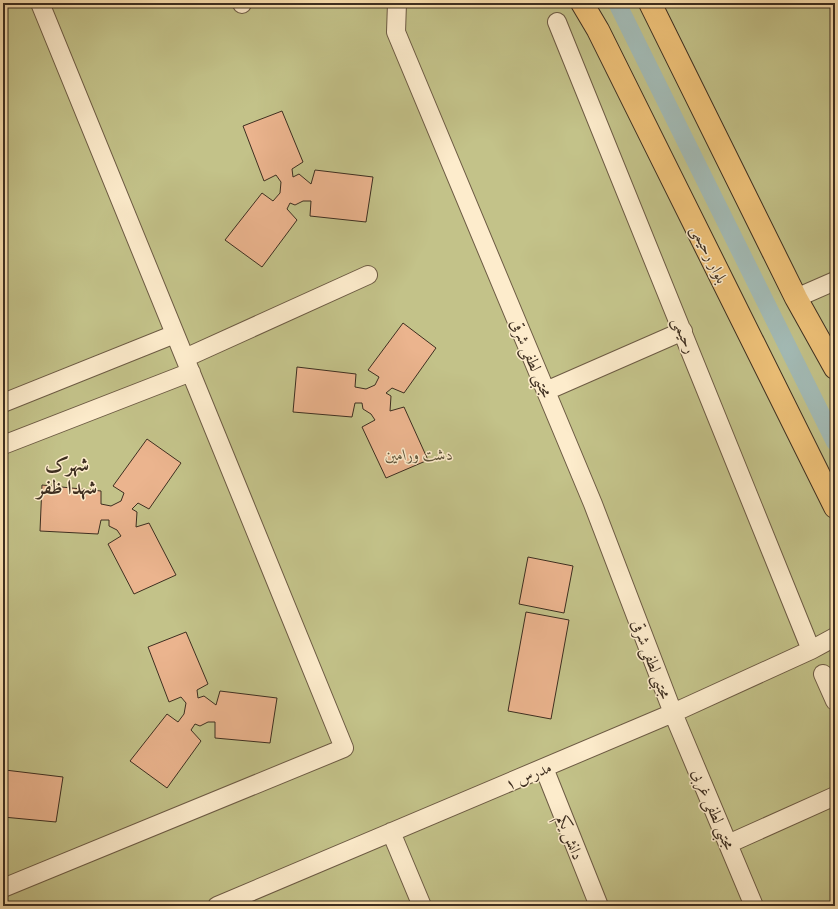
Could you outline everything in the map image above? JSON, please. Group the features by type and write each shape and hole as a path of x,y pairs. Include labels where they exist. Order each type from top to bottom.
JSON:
{"main road":[{"name":"بلوار رحیمی","path":"582,3 598,30 835,507"},
{"path":"650,3 796,298 835,368"}],"street":[{"path":"3,888 344,748 40,3"},
{"name":"مجتبی لطفی شرقی","path":"397,3 396,32 593,504 673,713"},
{"name":"رحیمی","path":"557,22 811,650"},
{"path":"3,445 188,365 368,275"},
{"path":"796,298 835,281"},
{"path":"546,392 683,331"},
{"path":"3,403 175,334"},
{"name":"مدرس ۱","path":"217,906 250,900 391,832 673,713 811,650 835,637"},
{"path":"823,674 835,701"},
{"name":"مجتبی لطفی غربی","path":"673,713 754,906"},
{"name":"دانش یکم","path":"544,768 598,906"},
{"path":"728,844 835,796"},
{"path":"391,832 422,906"}],"green space":[{"name":"دشت ورامین","path":"3,3 835,3 835,906 3,906"}],"building":[{"path":"282,111 303,162 292,169 293,177 299,174 311,184 315,170 373,177 366,222 310,216 311,201 303,201 295,205 290,203 287,209 297,220 262,267 225,240 262,193 273,201 280,193 281,182 276,175 264,181 243,126"},
{"path":"403,323 436,348 404,393 392,388 386,393 391,396 390,411 404,407 428,460 386,478 362,427 375,420 371,414 363,409 362,403 355,403 352,417 293,412 297,367 356,374 355,387 366,389 375,385 379,377 368,370"},
{"path":"147,439 181,463 149,509 138,503 132,509 137,512 136,527 149,523 176,575 134,594 108,544 121,536 117,530 109,526 109,520 101,520 98,534 40,531 42,485 101,491 101,504 111,506 121,501 124,493 113,486"},
{"path":"528,557 573,566 564,613 519,604"},
{"path":"526,612 569,620 551,719 508,711"},
{"path":"186,632 208,684 197,690 198,698 204,696 216,705 220,691 277,698 270,743 215,738 215,722 208,722 200,726 195,724 191,730 201,741 167,788 130,761 167,714 178,722 184,714 186,703 181,697 169,702 148,647"},
{"path":"5,770 63,777 56,822 3,817 3,779"}],"waterway":[{"path":"617,3 835,442"}],"district":[{"name":"شهرک شهدا ظفر","path":"67,476"}]}
